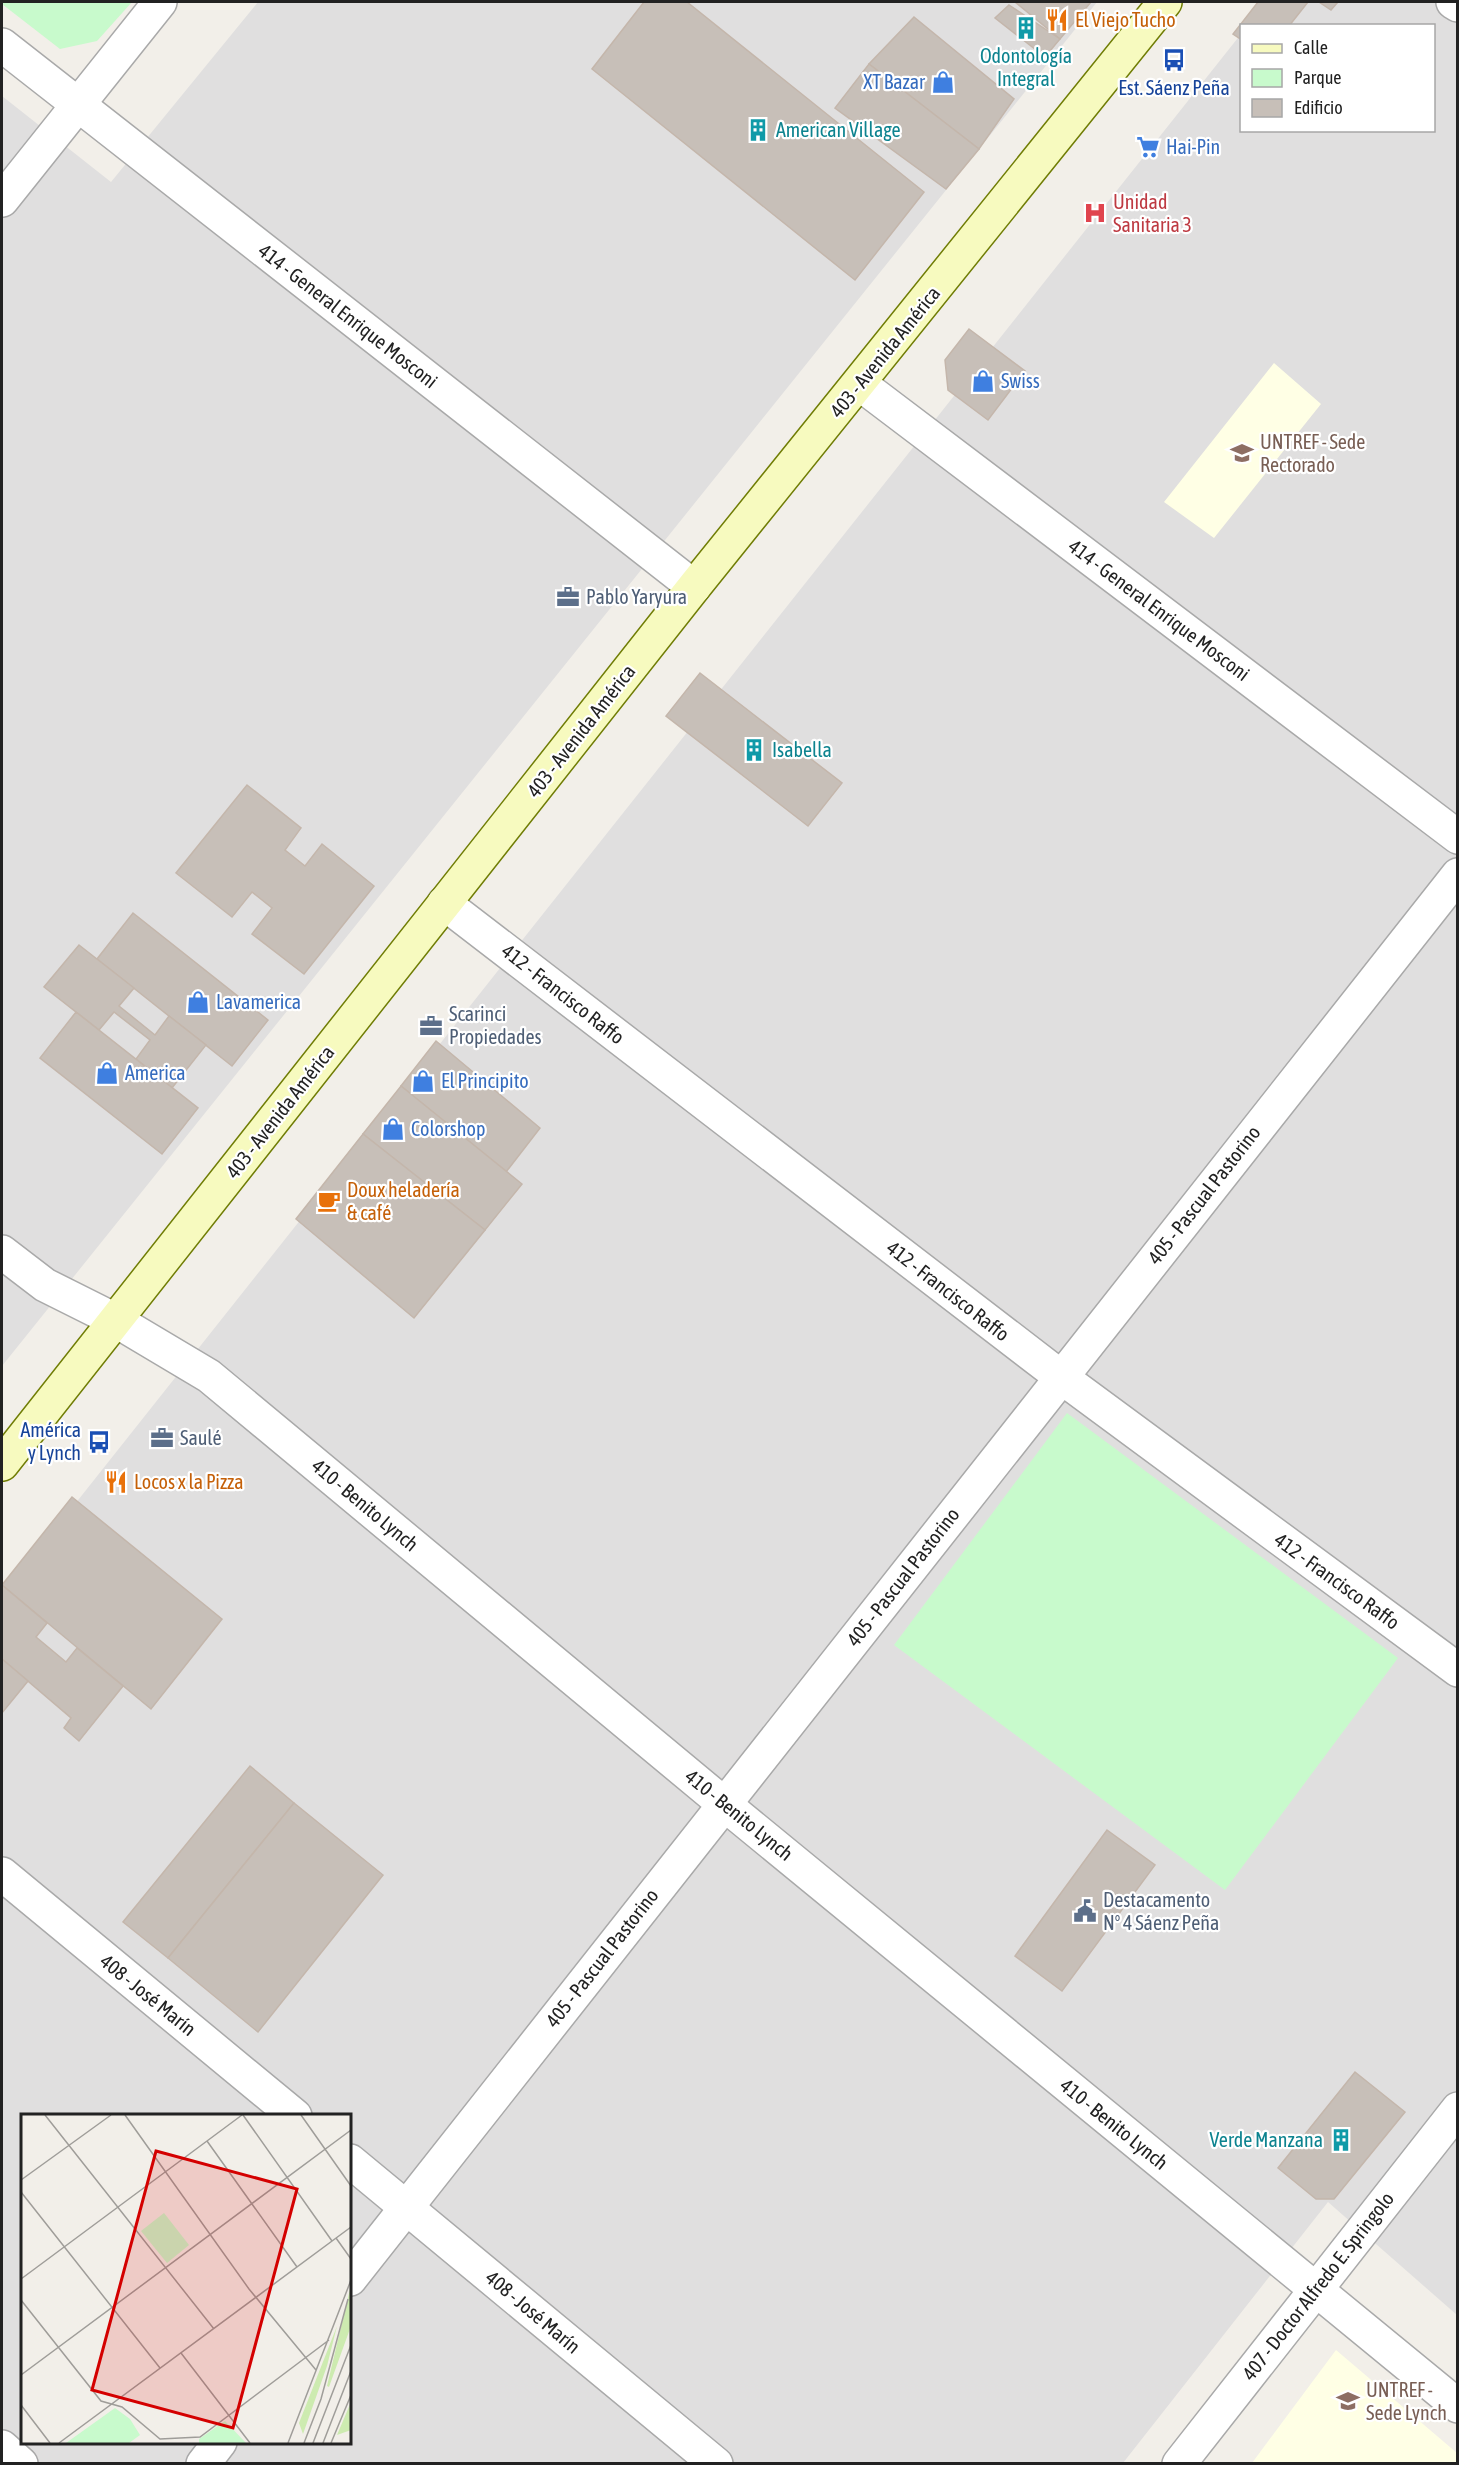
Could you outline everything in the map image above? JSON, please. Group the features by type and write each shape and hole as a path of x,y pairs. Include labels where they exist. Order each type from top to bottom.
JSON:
{"main road":[{"name":"403 - Avenida América","path":"2,1464 694,587 1166,2"}],"street":[{"path":"2,200 76,104 160,2"},
{"path":"1453,2 1458,5"},
{"name":"414 - General Enrique Mosconi","path":"2,45 694,587"},
{"name":"414 - General Enrique Mosconi","path":"860,384 1458,837"},
{"name":"405 - Pascual Pastorino","path":"351,2278 1458,875"},
{"name":"412 - Francisco Raffo","path":"444,903 1061,1377 1458,1670"},
{"name":"410 - Benito Lynch","path":"2,1252 45,1285 115,1320 209,1376 724,1804 1458,2406"},
{"name":"408 - José Marín","path":"2,1874 294,2114"},
{"name":"407 - Doctor Alfredo E. Springolo","path":"1179,2463 1458,2109"},
{"name":"408 - José Marín","path":"351,2162 716,2463"},
{"path":"203,2463 218,2444"},
{"path":"2,2447 21,2463"}],"shaded area":[{"path":"258,2 1097,2 2,1366 2,96 111,182"},
{"path":"1268,2 1457,2 1457,2315 1328,2202 1123,2463 2,2463 2,1596 1240,35 1240,132 1435,132 1435,24 1249,24"},
{"name":"UNTREF - Sede Rectorado","path":"1274,363 1321,404 1214,538 1164,502"},
{"name":"UNTREF - Sede Lynch","path":"1336,2350 1457,2453 1457,2463 1252,2463"}],"green space":[{"path":"2,2 132,2 97,41 60,49"},
{"path":"1067,1413 1398,1658 1225,1890 894,1645"}],"building":[{"name":"American Village","path":"644,2 687,2 924,192 855,280 592,69"},
{"name":"El Viejo Tucho","path":"1015,2 1091,2 1060,39"},
{"path":"1258,2 1308,2 1291,24 1241,24"},
{"path":"1319,2 1338,2 1331,10"},
{"name":"Odontología Integral","path":"1009,5 1060,39 1045,57 995,18"},
{"name":"XT Bazar","path":"914,17 1014,99 979,149 869,64"},
{"path":"1240,25 1240,39 1233,34"},
{"path":"869,64 979,149 946,189 835,108"},
{"name":"Swiss","path":"969,329 1025,371 988,420 948,390 945,360"},
{"name":"Isabella","path":"700,673 842,783 808,826 666,716"},
{"path":"247,785 301,828 285,850 305,866 322,844 374,886 304,974 252,934 272,908 252,892 232,917 176,873"},
{"name":"Lavamerica","path":"133,913 268,1020 232,1066 97,959"},
{"path":"79,945 134,988 119,1006 155,1035 169,1016 206,1045 172,1088 136,1059 150,1040 114,1012 99,1030 44,987"},
{"name":"America","path":"76,1012 198,1108 162,1154 40,1058"},
{"path":"436,1041 540,1128 506,1172 401,1086"},
{"path":"401,1086 522,1184 485,1230 363,1134"},
{"path":"363,1134 485,1230 414,1318 296,1219"},
{"path":"72,1497 222,1619 151,1709 2,1585"},
{"path":"2,1585 47,1623 36,1637 66,1662 77,1648 123,1686 79,1741 64,1728 71,1718 2,1659"},
{"path":"2,1659 28,1681 2,1713"},
{"path":"250,1766 294,1803 168,1958 123,1922"},
{"path":"294,1803 383,1875 258,2032 168,1958"},
{"name":"Destacamento N° 4 Sáenz Peña","path":"1107,1830 1155,1865 1062,1991 1015,1956"},
{"name":"Verde Manzana","path":"1355,2072 1405,2112 1334,2199 1316,2199 1278,2168"}],"place":[{"name":"El Viejo Tucho","path":"1057,20"},
{"name":"Odontología Integral","path":"1026,28"},
{"name":"Est. Sáenz Peña","path":"1174,60"},
{"name":"XT Bazar","path":"943,82"},
{"name":"American Village","path":"758,130"},
{"name":"Hai-Pin","path":"1148,147"},
{"name":"Unidad Sanitaria 3","path":"1095,213"},
{"name":"Swiss","path":"983,381"},
{"name":"UNTREF - Sede Rectorado","path":"1242,453"},
{"name":"Pablo Yaryura","path":"568,597"},
{"name":"Isabella","path":"754,750"},
{"name":"Lavamerica","path":"198,1002"},
{"name":"Scarinci Propiedades","path":"431,1026"},
{"name":"America","path":"107,1073"},
{"name":"El Principito","path":"423,1081"},
{"name":"Colorshop","path":"393,1129"},
{"name":"Doux heladería & café","path":"329,1201"},
{"name":"Saulé","path":"162,1438"},
{"name":"América y Lynch","path":"99,1442"},
{"name":"Locos x la Pizza","path":"116,1482"},
{"name":"Destacamento N° 4 Sáenz Peña","path":"1085,1911"},
{"name":"Verde Manzana","path":"1341,2140"},
{"name":"UNTREF - Sede Lynch","path":"1348,2401"}]}
